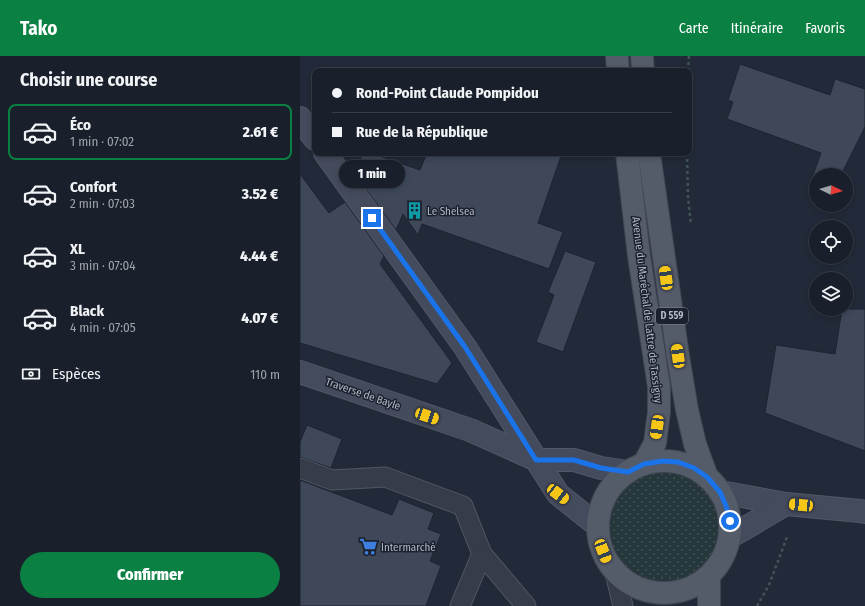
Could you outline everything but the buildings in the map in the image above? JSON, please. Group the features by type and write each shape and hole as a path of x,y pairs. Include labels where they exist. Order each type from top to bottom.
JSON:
{"main road":[{"path":"617,56 618,68"},
{"path":"642,56 643,68"},
{"path":"300,118 312,135"},
{"path":"327,156 465,347 558,494 598,526"},
{"name":"Avenue du Maréchal de Lattre de Tassigny","path":"627,156 639,256 659,387 660,412 655,442 636,468"},
{"name":"Avenue du Maréchal de Lattre de Tassigny","path":"649,156 687,410 695,444 714,484"},
{"name":"Traverse de Bayle","path":"300,372 470,430 536,460 574,460 601,468 636,468"},
{"path":"663,461 678,462 694,468 714,484 726,506 730,521 730,537 722,558 709,576 691,588 652,599 615,573 606,559 600,543 598,526 600,511 605,497 614,484 636,468 663,461"},
{"path":"714,484 786,504 860,510 865,512"},
{"path":"730,537 786,504"},
{"path":"709,576 709,606"}],"lane":[{"path":"300,468 332,480 385,477 462,506 482,554 526,606"},
{"path":"460,606 482,554"},
{"path":"615,573 623,606"}],"path":[{"path":"688,68 689,56"},
{"path":"687,156 688,198 691,224"},
{"path":"757,606 769,585 788,534"}],"shaded area":[{"path":"670,461 689,466 701,472 711,480 719,490 725,502 729,514 729,540 725,552 719,564 711,574 701,582 689,588 677,592 658,593 639,588 627,582 617,574 609,564 603,552 599,540 598,521 603,502 609,490 617,480 627,472 639,466 651,462"}],"place":[{"name":"Le Shelsea","path":"414,211"},
{"name":"Intermarché","path":"368,547"}],"route":[{"path":"372,218 465,347 536,460 574,460 601,468 628,472 644,464 663,461 678,462 694,468 707,477 720,492 730,521"}]}
